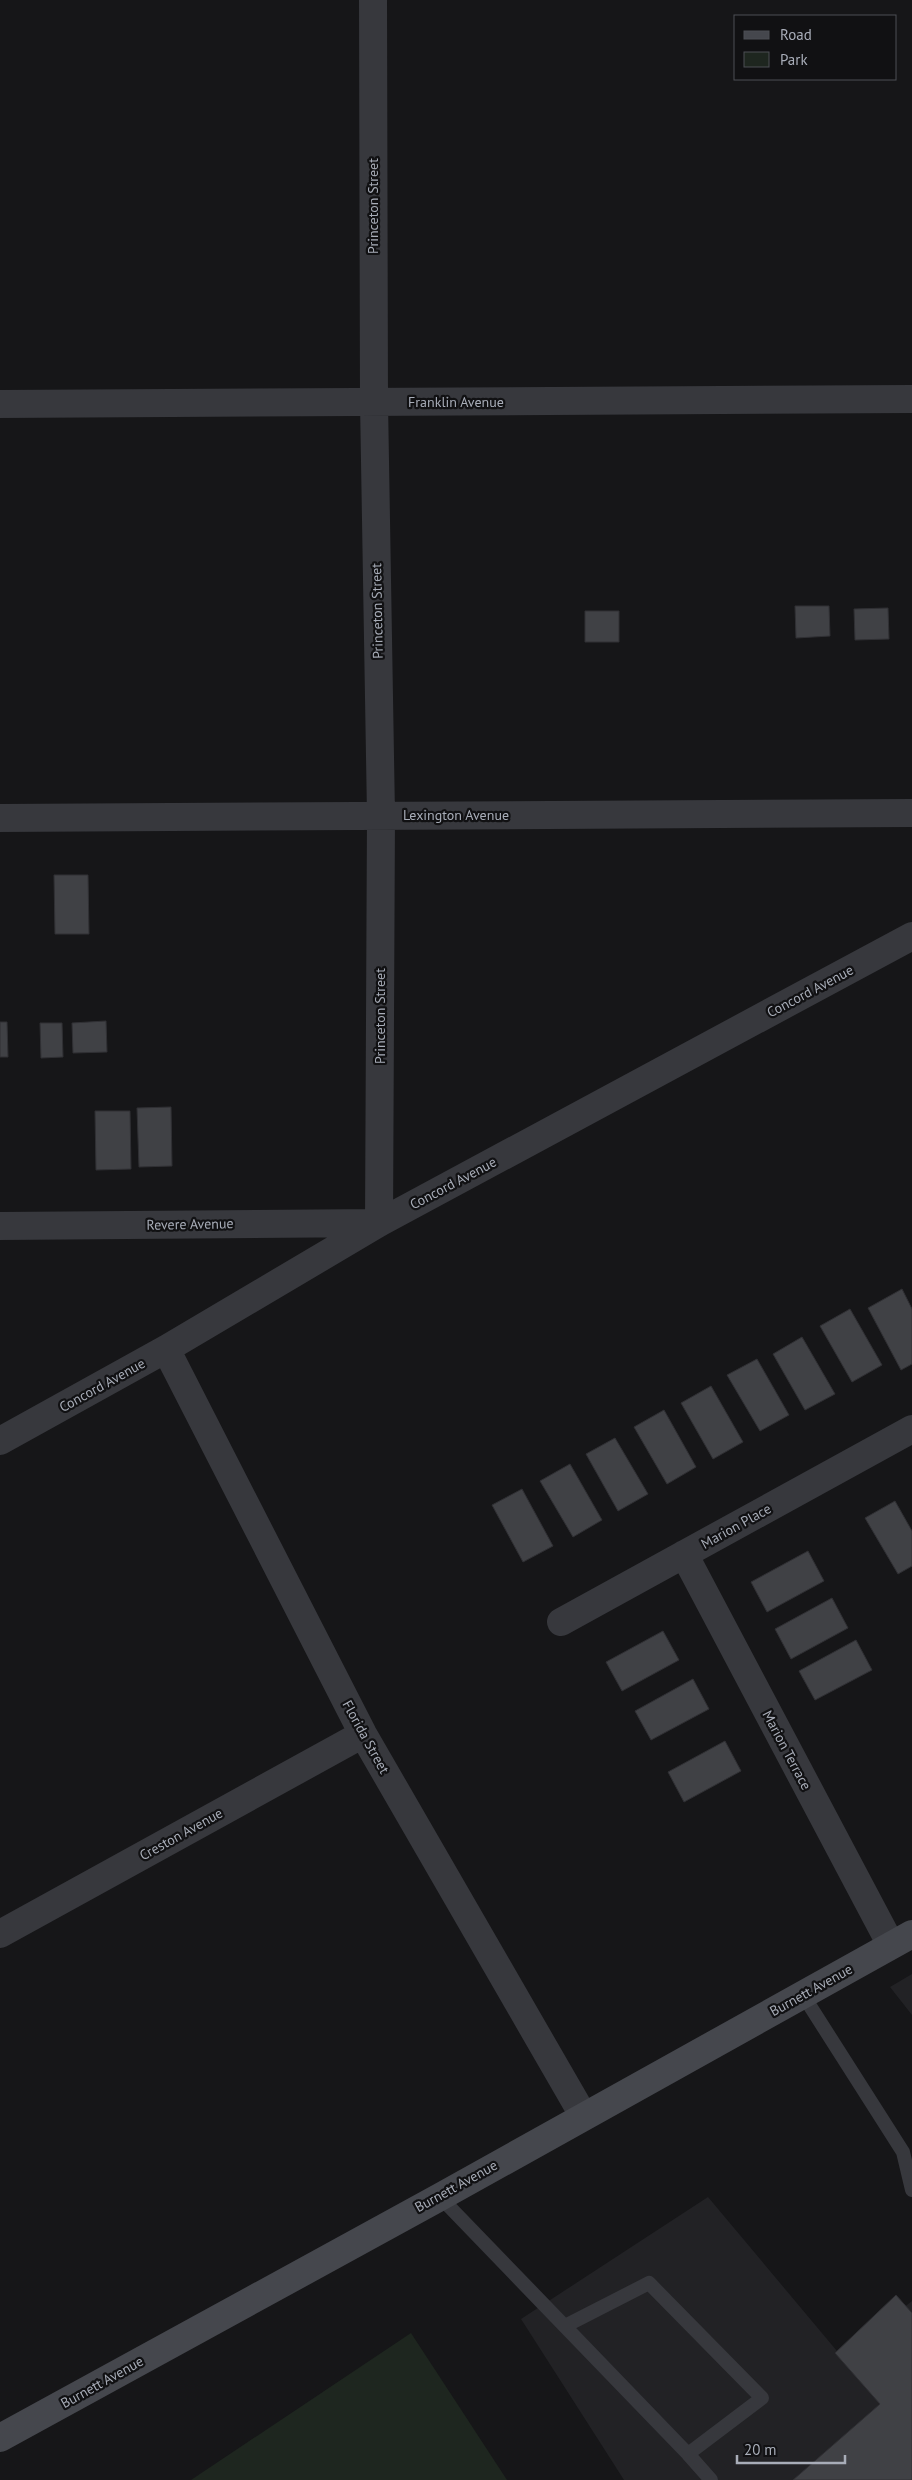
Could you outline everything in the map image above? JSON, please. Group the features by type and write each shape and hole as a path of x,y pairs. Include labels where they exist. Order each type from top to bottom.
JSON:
{"street":[{"name":"Princeton Street","path":"373,0 374,402 380,816 380,1223"},
{"name":"Franklin Avenue","path":"0,404 912,398"},
{"name":"Lexington Avenue","path":"0,818 912,813"},
{"name":"Concord Avenue","path":"0,1441 166,1349 380,1223 912,936"},
{"name":"Revere Avenue","path":"0,1226 380,1223"},
{"name":"Florida Street","path":"166,1349 362,1734 410,1813 583,2115"},
{"name":"Marion Place","path":"561,1622 912,1429"},
{"name":"Marion Terrace","path":"684,1554 901,1939"},
{"name":"Creston Avenue","path":"0,1934 362,1734"},
{"name":"Burnett Avenue","path":"0,2438 440,2197 583,2115 803,1995 901,1939"}],"lane":[{"path":"803,1995 903,2152 912,2190"},
{"path":"440,2197 711,2480"},
{"path":"565,2326 649,2283 762,2398 688,2454"}],"shaded area":[{"path":"912,1974 912,2015 890,1987"},
{"path":"708,2197 842,2357 912,2301 912,2480 624,2480 521,2319"}],"green space":[{"path":"411,2333 507,2480 191,2480"}],"building":[{"path":"795,606 829,606 830,636 796,638"},
{"path":"888,608 889,639 855,640 854,609"},
{"path":"585,611 619,611 619,642 585,642"},
{"path":"54,875 88,875 89,934 55,934"},
{"path":"106,1021 107,1052 73,1053 72,1023"},
{"path":"0,1022 7,1022 8,1057 0,1057"},
{"path":"40,1023 62,1023 63,1057 41,1058"},
{"path":"171,1107 172,1166 139,1167 137,1108"},
{"path":"95,1111 130,1111 131,1169 96,1170"},
{"path":"902,1289 912,1309 912,1364 901,1370 868,1308"},
{"path":"850,1309 882,1365 852,1382 820,1326"},
{"path":"802,1337 835,1394 805,1410 773,1354"},
{"path":"757,1359 789,1415 760,1431 727,1375"},
{"path":"711,1386 743,1442 713,1459 681,1403"},
{"path":"664,1410 696,1467 667,1484 634,1427"},
{"path":"615,1438 648,1494 618,1511 586,1454"},
{"path":"570,1464 602,1520 573,1537 540,1481"},
{"path":"522,1489 553,1546 523,1562 492,1505"},
{"path":"895,1501 912,1531 912,1566 898,1574 865,1518"},
{"path":"808,1551 824,1581 767,1612 751,1582"},
{"path":"832,1598 848,1628 791,1659 775,1629"},
{"path":"663,1631 679,1660 622,1691 606,1662"},
{"path":"856,1640 872,1670 815,1700 799,1671"},
{"path":"693,1679 709,1709 651,1740 635,1711"},
{"path":"725,1741 741,1771 684,1802 668,1772"},
{"path":"896,2295 912,2313 912,2480 793,2480 880,2404 835,2353"}]}
